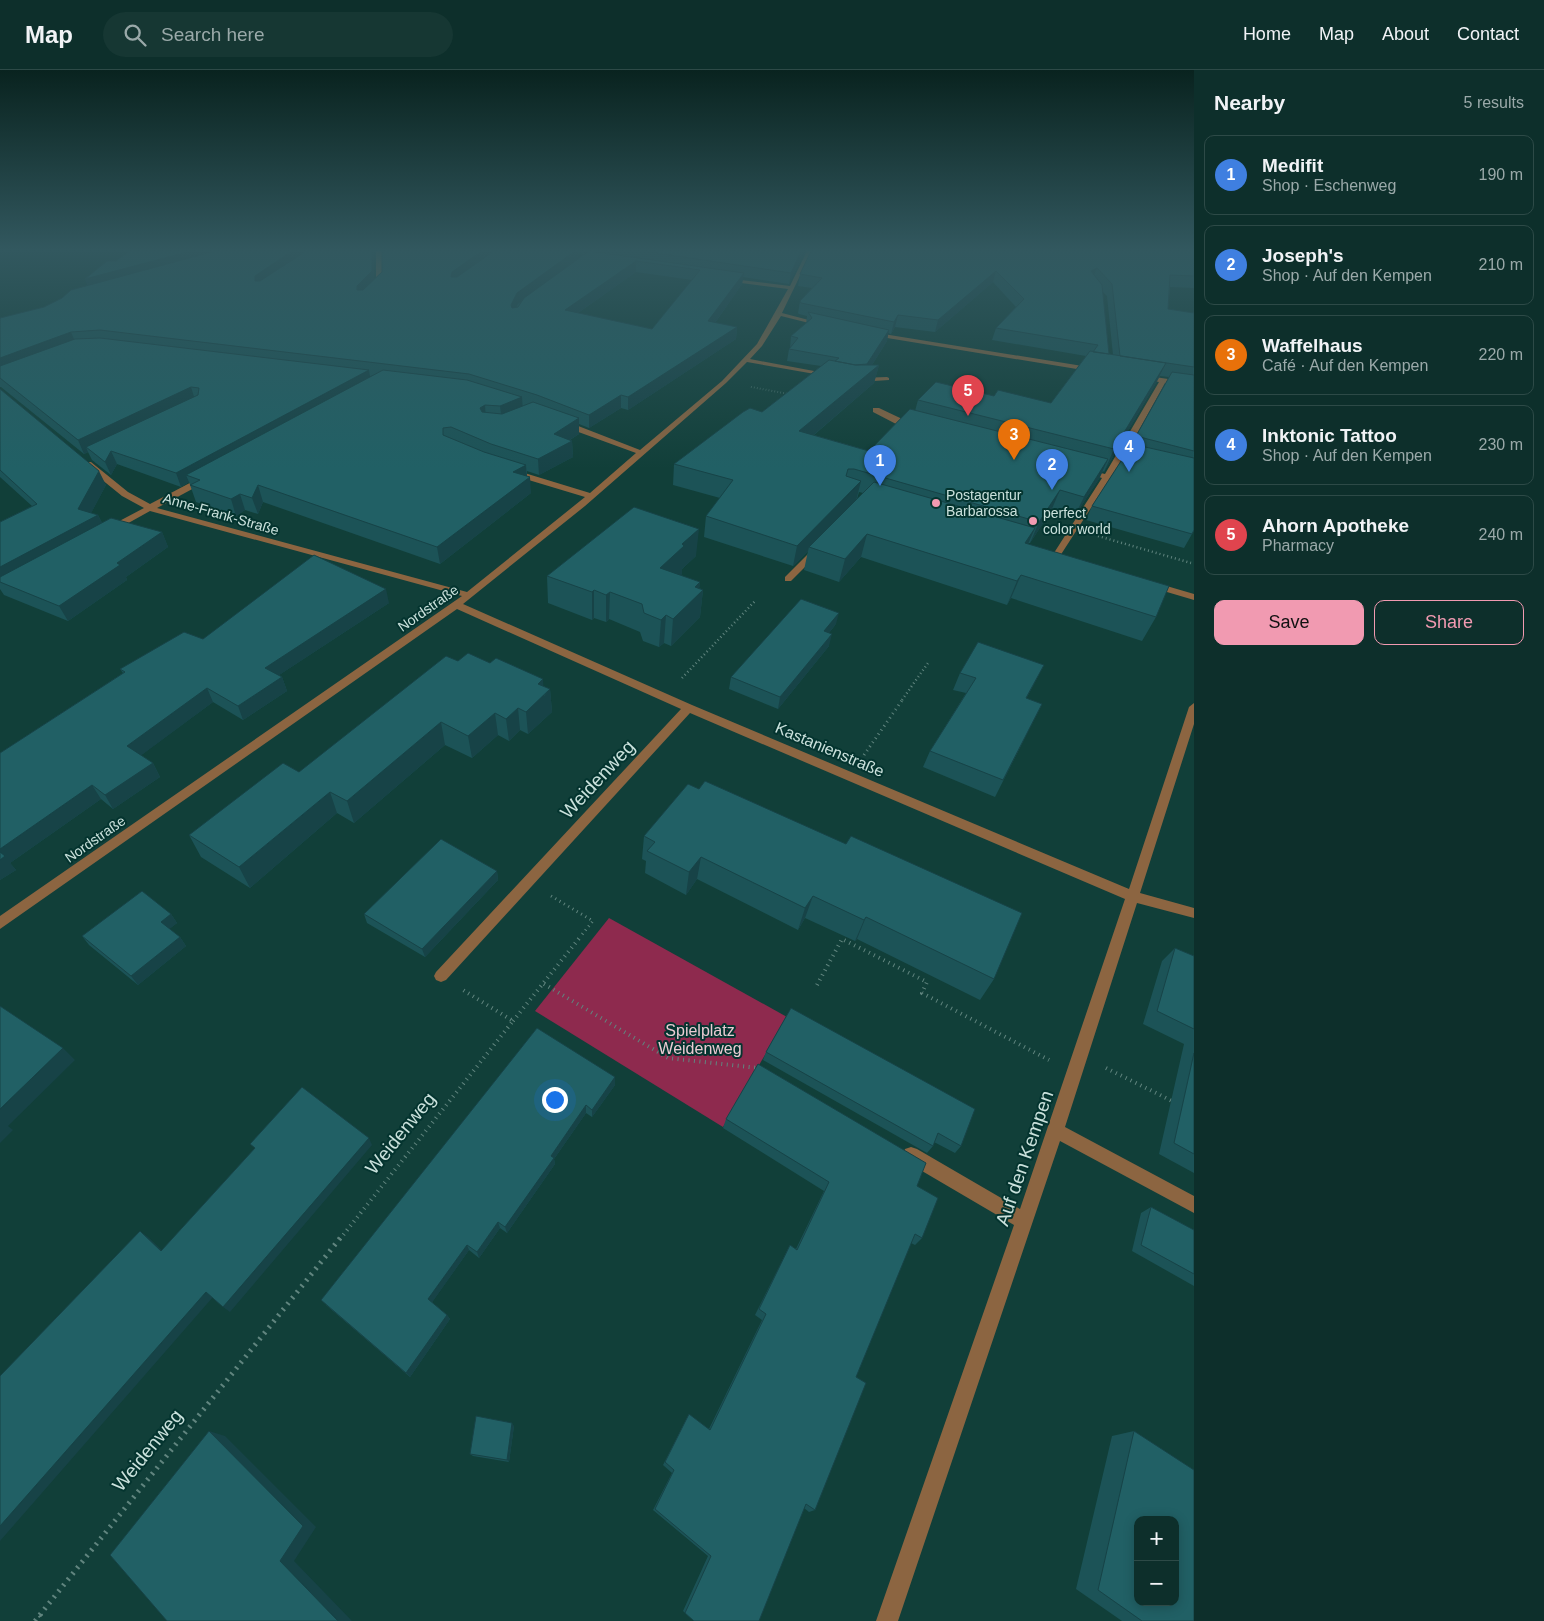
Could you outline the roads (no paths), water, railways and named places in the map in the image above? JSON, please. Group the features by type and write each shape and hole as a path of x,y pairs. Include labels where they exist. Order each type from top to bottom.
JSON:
{"street":[{"name":"Nordstraße","path":"0,923 469,595 592,496 724,382 747,360 773,323"},
{"path":"820,323 827,325"},
{"path":"859,332 1102,371"},
{"path":"747,360 833,376"},
{"path":"1136,376 1194,385"},
{"path":"852,380 887,379"},
{"path":"1046,553 1061,557 1073,528 1123,452 1163,380"},
{"path":"876,410 901,423 920,428"},
{"path":"561,422 642,453"},
{"path":"1123,452 1132,454"},
{"name":"Anne-Frank-Straße","path":"92,456 83,460 125,494 150,508 188,521 469,595"},
{"path":"1079,469 1107,477"},
{"path":"508,470 592,496"},
{"path":"100,536 211,475"},
{"path":"788,579 827,539"},
{"path":"1140,581 1194,597"},
{"name":"Kastanienstraße","path":"456,605 688,708 1132,896 1194,913"},
{"name":"Auf den Kempen","path":"887,1621 1056,1130 1132,896 1190,737 1194,707"},
{"name":"Weidenweg","path":"441,976 688,708"},
{"path":"1056,1130 1194,1205"},
{"path":"897,1147 1024,1220"}],"place":[{"name":"Ahorn Apotheke","path":"968,416"},
{"name":"Waffelhaus","path":"1014,460"},
{"name":"Inktonic Tattoo","path":"1129,472"},
{"name":"Medifit","path":"880,486"},
{"name":"Joseph's","path":"1052,490"},
{"name":"Postagentur Barbarossa","path":"936,503"},
{"name":"perfect color world","path":"1033,521"}],"park label":[{"name":"Spielplatz Weidenweg","path":"700,1039"}]}
